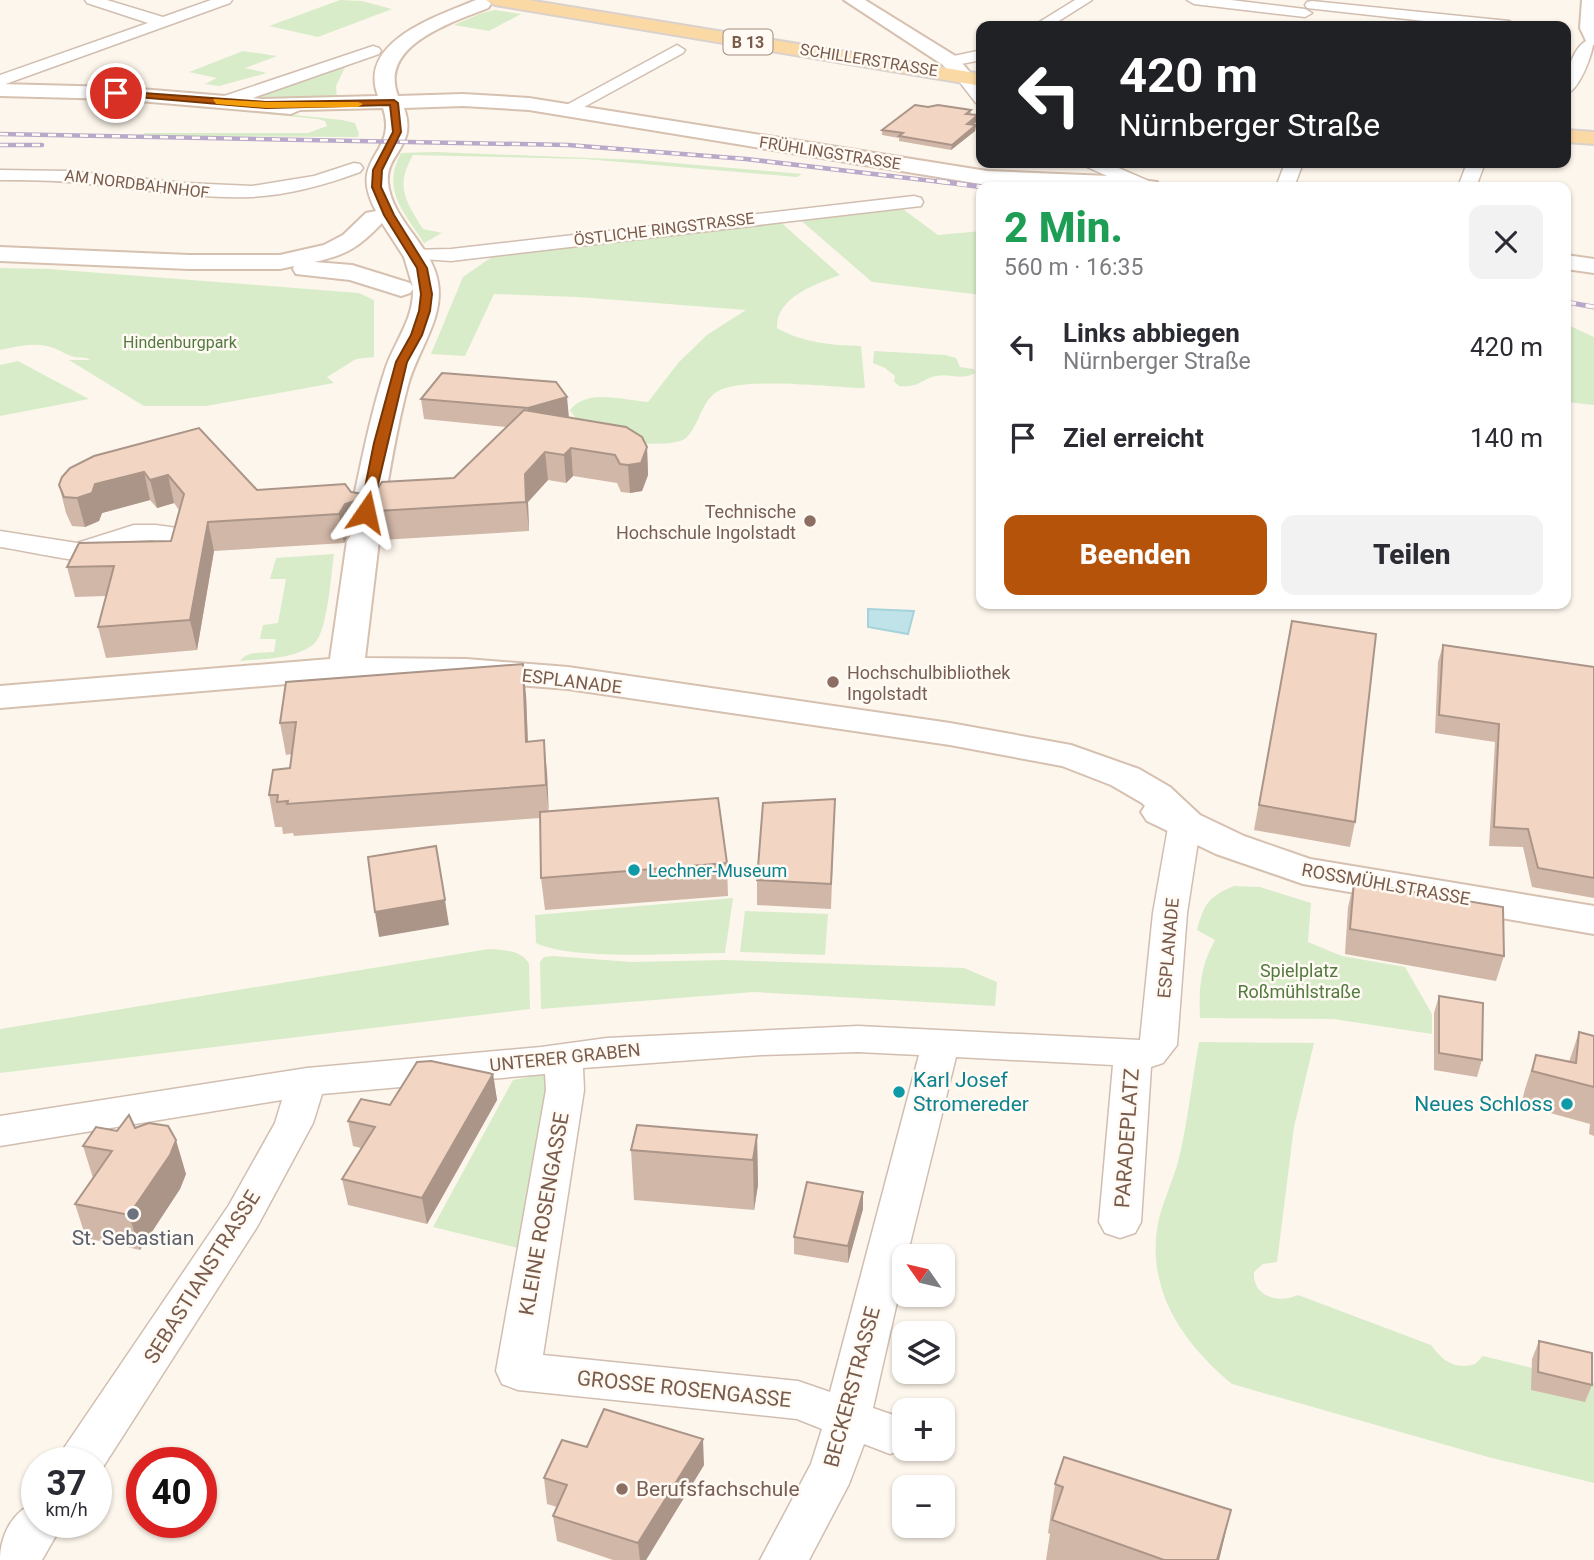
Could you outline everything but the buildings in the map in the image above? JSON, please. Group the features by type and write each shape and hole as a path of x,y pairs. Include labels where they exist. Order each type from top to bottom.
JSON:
{"main road":[{"name":"SCHILLERSTRASSE","path":"477,1 965,72"},
{"path":"887,62 910,60 929,48"},
{"path":"1571,136 1594,138"}],"street":[{"path":"92,0 162,22"},
{"path":"0,81 225,0"},
{"path":"853,0 965,72 976,89"},
{"path":"1049,21 1085,0"},
{"path":"1194,0 1442,21"},
{"path":"1571,79 1588,46 1591,0"},
{"path":"224,102 373,51 399,32 477,1"},
{"path":"401,362 401,288 376,187 385,70 398,48 424,29 477,1"},
{"path":"567,109 677,50"},
{"path":"373,51 367,61 364,78 383,116"},
{"path":"0,90 116,93 266,105 357,117 383,116"},
{"name":"FRÜHLINGSTRASSE","path":"383,116 471,100 513,103 567,109 1020,182"},
{"name":"FRÜHLINGSTRASSE","path":"266,105 383,116 430,115 470,105 513,103"},
{"path":"346,668 365,526 380,443 401,362 417,335 425,311 426,294 422,268 388,242 353,186 354,168 383,116"},
{"name":"AM NORDBAHNHOF","path":"0,175 57,175 217,193 287,188 320,181 354,168"},
{"path":"1104,168 1135,182"},
{"name":"ÖSTLICHE RINGSTRASSE","path":"189,262 226,268 305,269 344,261 388,242 451,255 914,202"},
{"path":"332,251 352,240 388,242"},
{"path":"332,251 388,242"},
{"name":"ÖSTLICHE RINGSTRASSE","path":"0,254 189,262 280,262 332,251"},
{"path":"1571,263 1594,266"},
{"path":"305,269 352,273 401,288"},
{"path":"0,539 82,550"},
{"name":"ESPLANADE","path":"0,697 346,668 466,670 568,678 1015,746 1185,822 1170,913 1158,1045 1150,1054 1133,1055"},
{"name":"ROSSMÜHLSTRASSE","path":"1185,822 1254,854 1328,877 1594,920"},
{"name":"UNTERER GRABEN","path":"0,1130 307,1082 541,1061 563,1056 761,1041 858,1039 1133,1055"},
{"name":"BECKERSTRASSE","path":"784,1560 833,1469 869,1427 855,1379 940,1044"},
{"name":"PARADEPLATZ","path":"1120,1222 1133,1055"},
{"name":"KLEINE ROSENGASSE","path":"518,1371 565,1090 563,1056"},
{"name":"SEBASTIANSTRASSE","path":"91,1447 243,1216 294,1123 307,1082"},
{"name":"GROSSE ROSENGASSE","path":"518,1371 798,1400 869,1427"},
{"path":"15,1560 29,1538"}],"green space":[{"path":"340,0 362,1 392,9 318,37 269,26"},
{"path":"495,10 521,14 489,31 454,25 482,13"},
{"path":"243,51 277,56 245,68 267,73 219,86 205,84 217,78 189,72"},
{"path":"347,63 336,86 337,100 241,98"},
{"path":"227,110 342,120 355,123 359,134 358,137 142,136 145,133 308,133 327,126 325,121 318,119"},
{"path":"401,153 639,160 802,174 797,177 585,159 413,155 404,176 404,193 423,229 442,233 424,243 398,200 393,179"},
{"path":"900,207 938,235 976,232 976,294 872,282 797,217"},
{"path":"777,219 840,275 799,293 790,300 778,317 777,328 807,340 861,346 865,388 769,383 733,386 720,390 709,399 686,438 678,442 636,443 606,438 587,430 570,410 577,403 596,397 648,402 679,362 707,335 746,310 578,297 494,294 465,356 431,354 463,277 496,254"},
{"name":"Hindenburgpark","path":"0,268 49,269 359,293 374,300 374,357 356,359 327,377 334,383 206,406 144,406 69,360 90,360 87,358 70,356 42,345 0,350"},
{"path":"1571,326 1594,337 1594,405 1571,403"},
{"path":"874,351 945,355 956,358 960,367 974,369 975,373 965,376 936,376 916,385 899,386 894,381 895,376 873,363"},
{"path":"18,361 89,399 0,416 0,365"},
{"path":"334,554 326,615 314,644 298,653 240,661 251,654 274,652 276,639 260,639 263,625 278,623 286,579 270,579 276,558"},
{"name":"Spielplatz Roßmühlstraße","path":"1234,886 1260,887 1311,903 1308,942 1342,956 1405,967 1432,1014 1432,1034 1333,1019 1200,1018 1202,978 1206,959 1215,940 1197,930 1202,914 1213,897"},
{"path":"733,898 725,953 600,954 553,949 536,943 535,915"},
{"path":"745,911 828,914 825,955 740,952"},
{"path":"489,949 512,952 526,959 529,964 530,1009 0,1073 0,1029"},
{"path":"544,957 631,962 725,960 964,968 997,982 995,1006 754,992 541,1009 540,962"},
{"path":"1199,1042 1314,1043 1294,1127 1277,1262 1263,1264 1254,1272 1257,1287 1262,1293 1283,1299 1298,1295 1431,1345 1445,1360 1456,1365 1475,1364 1483,1356 1532,1368 1532,1390 1585,1381 1594,1383 1594,1483 1488,1457 1232,1384 1199,1352 1185,1335 1164,1296 1156,1253 1157,1229 1182,1144"},
{"path":"555,1072 522,1249 433,1227 513,1080"}],"water":[{"path":"868,609 914,611 908,634 868,627"}],"railway":[{"path":"0,134 568,145 746,159 950,183"},
{"path":"0,145 42,145"},
{"path":"937,181 976,186"},
{"path":"1571,303 1594,307"}],"slow traffic":[{"path":"216,101 266,105 358,104"}],"place":[{"name":"Technische Hochschule Ingolstadt","path":"810,521"},
{"name":"Hochschulbibliothek Ingolstadt","path":"833,682"},
{"name":"Lechner-Museum","path":"634,870"},
{"name":"Karl Josef Stromereder","path":"899,1092"},
{"name":"Neues Schloss","path":"1567,1104"},
{"name":"St. Sebastian","path":"133,1214"},
{"name":"Berufsfachschule","path":"622,1489"}],"route":[{"path":"116,93 266,105 394,103 397,132 384,153 376,187 389,215 422,268 426,294 425,311 417,335 401,362 366,512"}]}
